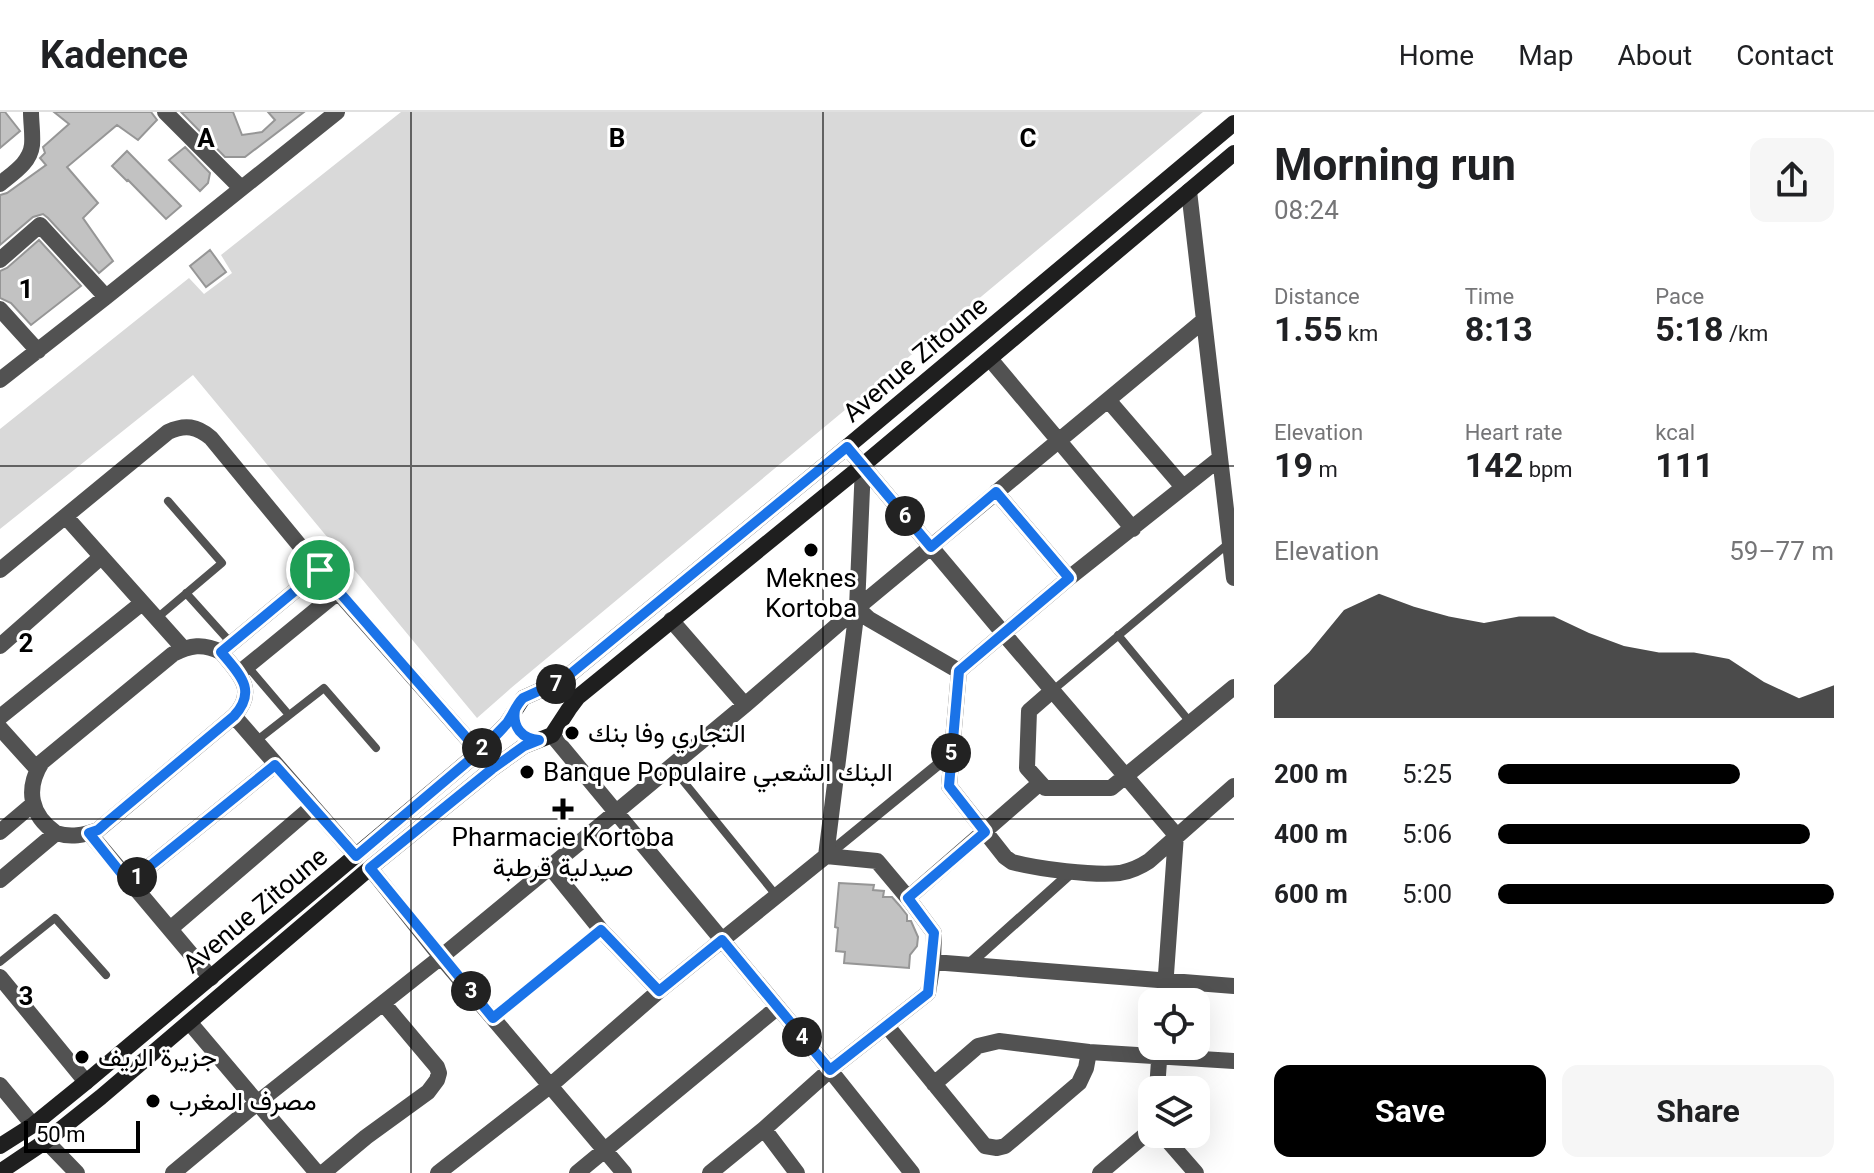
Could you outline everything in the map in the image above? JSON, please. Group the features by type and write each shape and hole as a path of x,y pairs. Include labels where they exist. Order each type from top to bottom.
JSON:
{"main road":[{"name":"Avenue Zitoune","path":"0,1146 33,1125 86,1082 479,752 507,723 523,698 563,680 1234,123"},
{"name":"Avenue Zitoune","path":"0,1172 46,1141 501,762 551,732 578,697 863,465 1234,153"},
{"path":"515,710 514,718 519,731 531,740 551,732 558,705 546,695 530,694"}],"street":[{"path":"0,184 28,156 32,146 31,112"},
{"path":"0,380 337,112"},
{"path":"174,115 241,188"},
{"path":"1189,191 1234,578"},
{"path":"0,260 40,225 106,297"},
{"path":"0,309 38,351"},
{"path":"173,1173 550,867 1203,321"},
{"path":"990,359 1133,529"},
{"path":"1108,400 1183,487"},
{"path":"0,570 168,432 195,427 211,438 338,592 479,752"},
{"path":"847,447 1176,835 1165,988"},
{"path":"1219,459 1069,578 959,671 949,786 1012,862 1073,871 1121,873 1149,861 1234,786"},
{"path":"826,856 857,608 863,465"},
{"path":"996,492 1069,578"},
{"path":"66,517 183,648"},
{"path":"0,646 101,557"},
{"path":"226,648 320,570"},
{"path":"243,670 338,592"},
{"path":"0,717 142,603"},
{"path":"857,608 869,619 959,671"},
{"path":"671,620 745,705"},
{"path":"202,645 226,648 243,670 245,686 245,699 234,716 98,830 65,836 45,826 33,804 33,780 42,762 173,654 183,648 202,645"},
{"path":"1052,691 1029,711 1027,768 1045,788 1111,788 1234,687"},
{"path":"234,716 356,856"},
{"path":"0,728 37,769"},
{"path":"551,732 912,1173"},
{"path":"438,1173 551,1085 659,991 951,754"},
{"path":"129,883 275,765"},
{"path":"908,898 1040,783"},
{"path":"0,832 33,804"},
{"path":"170,929 312,807"},
{"path":"0,880 56,833"},
{"path":"89,833 211,978"},
{"path":"710,1173 830,1070 928,993 934,933 908,898 877,861 826,856"},
{"path":"550,867 601,930 659,991"},
{"path":"370,868 624,1173"},
{"path":"968,965 1073,871"},
{"path":"933,962 1234,986"},
{"path":"0,977 86,1082"},
{"path":"323,1173 428,1092 437,1080 437,1067 383,1003"},
{"path":"577,1173 778,1007"},
{"path":"190,1023 317,1173"},
{"path":"887,1026 985,1146 997,1148 1005,1146 1079,1083 1089,1052"},
{"path":"934,1084 969,1052 989,1043 1009,1042 1089,1052 1138,1052"},
{"path":"1210,1058 1234,1061"},
{"path":"0,1085 33,1125"},
{"path":"764,1129 797,1173"},
{"path":"46,1141 77,1173"},
{"path":"1100,1173 1138,1141"},
{"path":"1174,1148 1196,1173"}],"lane":[{"path":"156,618 222,563 168,501"},
{"path":"1052,691 1230,542"},
{"path":"186,593 226,648"},
{"path":"1118,635 1190,722"},
{"path":"243,670 289,715"},
{"path":"256,741 324,688 376,748"},
{"path":"671,765 778,897"},
{"path":"0,962 55,918 106,975"},
{"path":"493,1018 601,930"}],"shaded area":[{"path":"401,112 1203,112 477,718 193,375 0,529 0,429 189,278 204,294 232,273 221,255"}],"building":[{"path":"0,112 5,112 20,131 0,148"},
{"path":"54,112 151,112 157,120 138,140 117,125 67,167 98,203 83,218 113,261 99,273 43,214 33,217 0,245 0,195 46,165 40,158 45,153 43,147 69,124"},
{"path":"181,112 233,112 242,135 262,132 275,120 268,112 304,112 245,157 225,157"},
{"path":"185,147 210,173 208,183 200,191 169,160"},
{"path":"127,151 181,206 166,219 112,166"},
{"path":"39,240 81,286 31,325 11,303 0,298 0,271"},
{"path":"210,250 226,272 206,287 190,266"},
{"path":"839,883 874,885 873,890 884,891 883,897 892,897 899,905 918,937 917,946 910,955 909,968 844,963 845,952 836,951"}],"place":[{"name":"Meknes Kortoba","path":"811,550"},
{"name":"التجاري وفا بنك","path":"572,733"},
{"name":"Banque Populaire البنك الشعبي","path":"527,772"},
{"name":"Pharmacie Kortoba صيدلية قرطبة","path":"563,809"},
{"name":"جزيرة الريف","path":"82,1057"},
{"name":"مصرف المغرب","path":"153,1101"}],"route":[{"path":"320,570 221,652 239,673 245,686 242,707 98,830 89,833 129,883 275,765 356,856 479,752 507,723 515,710 515,725 519,731 531,740 539,740 524,746 492,769 370,868 493,1018 601,930 659,991 722,940 830,1070 928,993 934,933 908,898 985,832 949,786 959,671 1069,578 996,492 931,547 847,447 563,680 523,698 518,704 507,723 495,736 479,752 320,570"}]}
